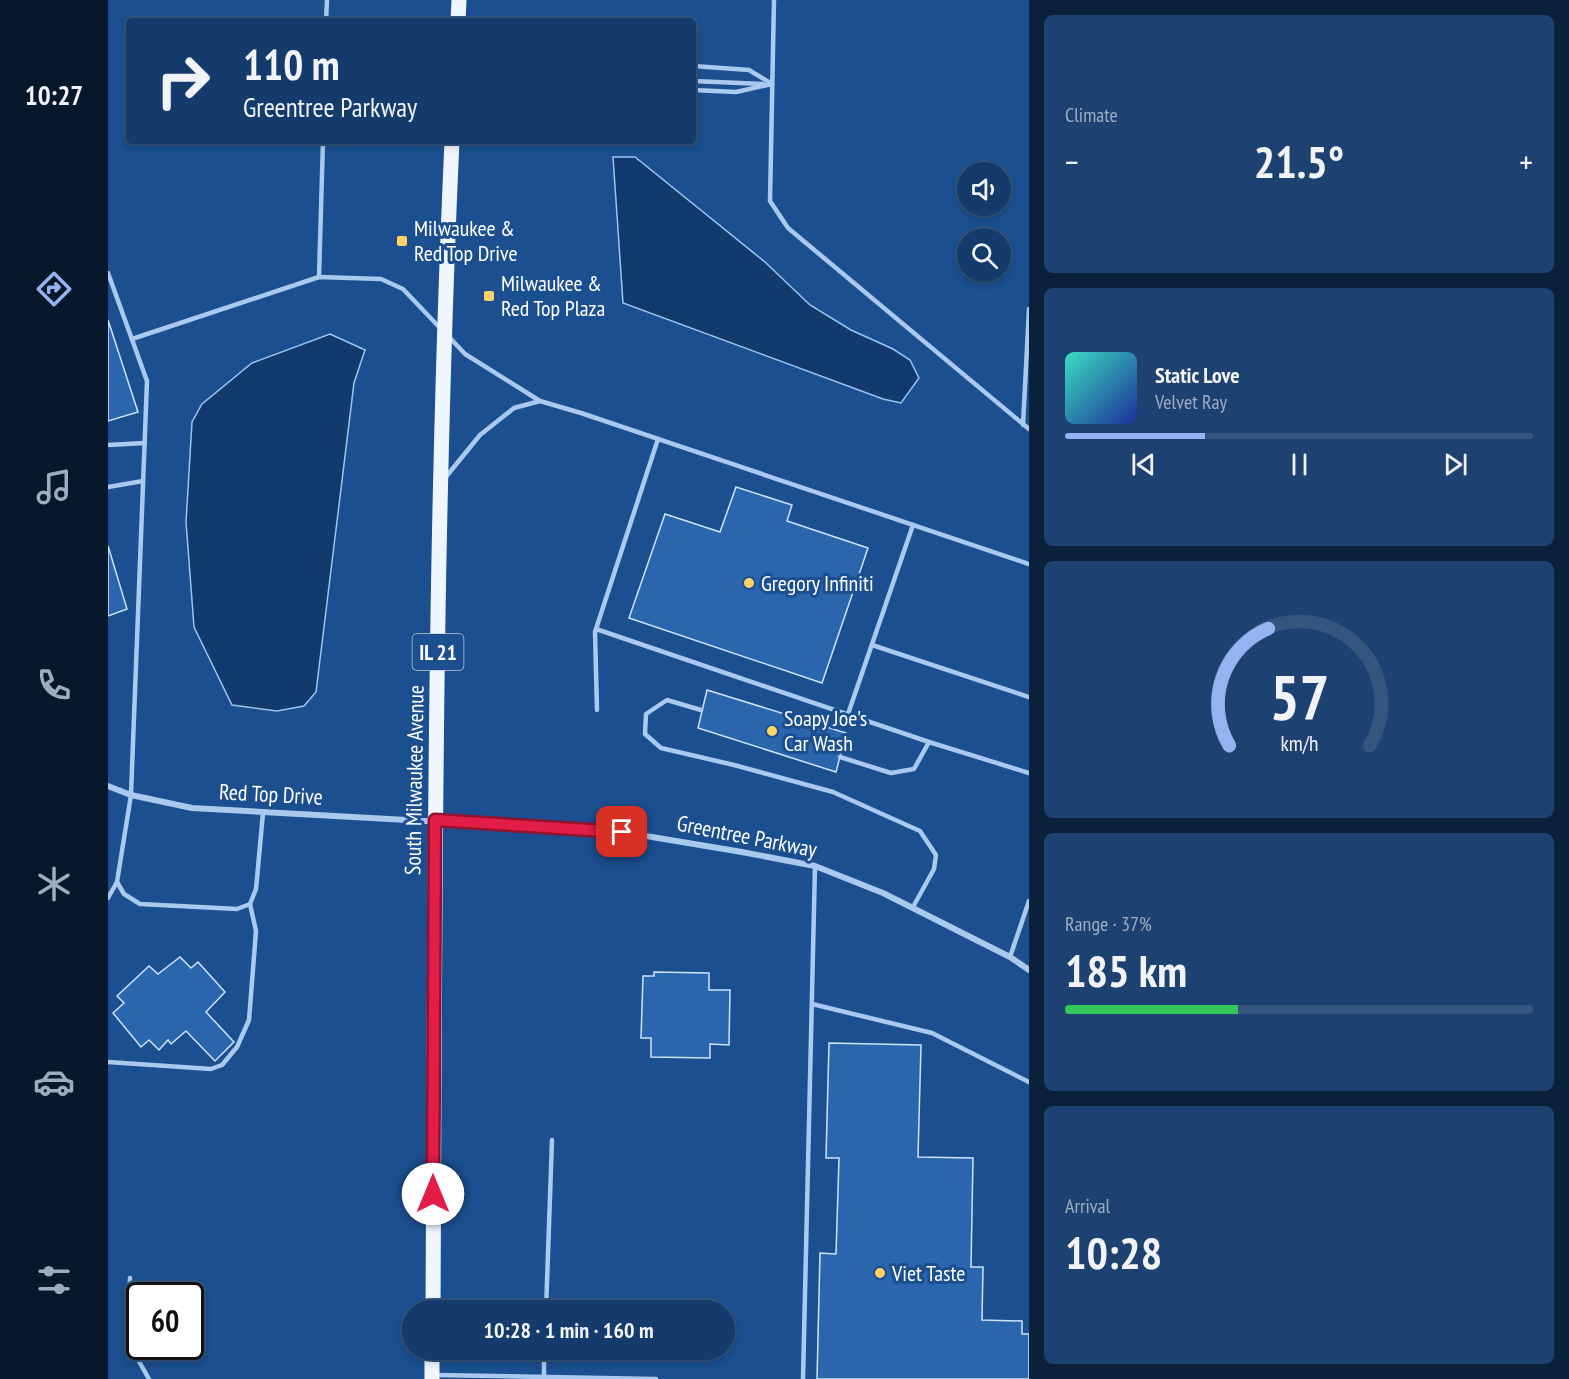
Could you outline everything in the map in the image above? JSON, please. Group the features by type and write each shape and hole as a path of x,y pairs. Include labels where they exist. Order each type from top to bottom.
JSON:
{"main road":[{"path":"458,18 459,0"},
{"name":"South Milwaukee Avenue","path":"433,1300 435,820 443,331 452,144"},
{"path":"432,1360 432,1377"}],"street":[{"name":"Red Top Drive","path":"108,786 131,795 192,808 435,820"},
{"name":"Greentree Parkway","path":"435,820 622,832 815,866 883,892 1010,957 1029,970"}],"lane":[{"path":"326,18 327,0"},
{"path":"774,0 770,201 788,228 1029,429"},
{"path":"696,66 749,70 772,84"},
{"path":"696,81 772,84"},
{"path":"696,90 736,92 772,84"},
{"path":"319,277 323,144"},
{"path":"108,273 147,381 131,795 117,882 108,898"},
{"path":"132,339 319,277 381,279 403,289 465,354 540,401 1029,564"},
{"path":"1023,425 1029,309"},
{"path":"441,484 480,435 514,408 540,401"},
{"path":"597,710 596,629 658,439"},
{"path":"108,445 145,443"},
{"path":"108,488 143,481"},
{"path":"848,714 913,525"},
{"path":"596,629 929,742 1029,773"},
{"path":"872,645 1029,697"},
{"path":"701,710 667,700 646,714 645,734 661,748 833,792 920,831 936,855 934,869 913,907"},
{"path":"840,757 891,773 914,769 929,742"},
{"path":"108,1062 211,1069 222,1065 237,1047 249,1020 256,931 250,904 256,889 263,813"},
{"path":"803,1379 815,866"},
{"path":"117,882 124,894 140,904 237,909 250,904"},
{"path":"1010,957 1029,901"},
{"path":"812,1004 932,1033 1029,1082"},
{"path":"546,1300 552,1140"},
{"path":"130,1278 128,1342 149,1379"},
{"path":"543,1378 544,1360"},
{"path":"432,1377 656,1379"}],"water":[{"path":"613,157 635,157 765,262 810,305 851,330 893,349 910,360 919,378 901,403 883,399 623,303"},
{"path":"330,334 365,350 354,383 316,692 304,706 277,711 232,705 194,627 186,522 192,422 202,404 252,363"}],"building":[{"path":"108,320 138,412 108,421"},
{"name":"Gregory Infiniti","path":"736,487 792,505 787,521 868,548 822,683 629,618 665,514 720,532"},
{"path":"108,546 127,609 108,616"},
{"name":"Soapy Joe's Car Wash","path":"707,690 846,733 836,772 698,728"},
{"path":"180,957 191,968 198,962 225,992 206,1012 234,1042 215,1061 186,1031 171,1044 168,1040 159,1050 149,1040 141,1047 113,1013 124,1003 117,996 149,966 158,974"},
{"path":"654,972 709,973 709,990 730,990 729,1045 710,1044 710,1058 651,1057 651,1038 641,1038 643,976 654,976"},
{"path":"829,1043 921,1045 918,1157 973,1158 971,1267 983,1267 982,1320 1022,1321 1022,1334 1029,1334 1029,1379 817,1379 820,1253 836,1254 839,1158 826,1158"}],"place":[{"name":"Milwaukee & Red Top Drive","path":"402,241"},
{"name":"Milwaukee & Red Top Plaza","path":"489,296"},
{"name":"Gregory Infiniti","path":"749,583"},
{"name":"Soapy Joe's Car Wash","path":"772,731"},
{"name":"Viet Taste","path":"880,1273"}],"route":[{"path":"433,1194 435,820 622,832"}]}
